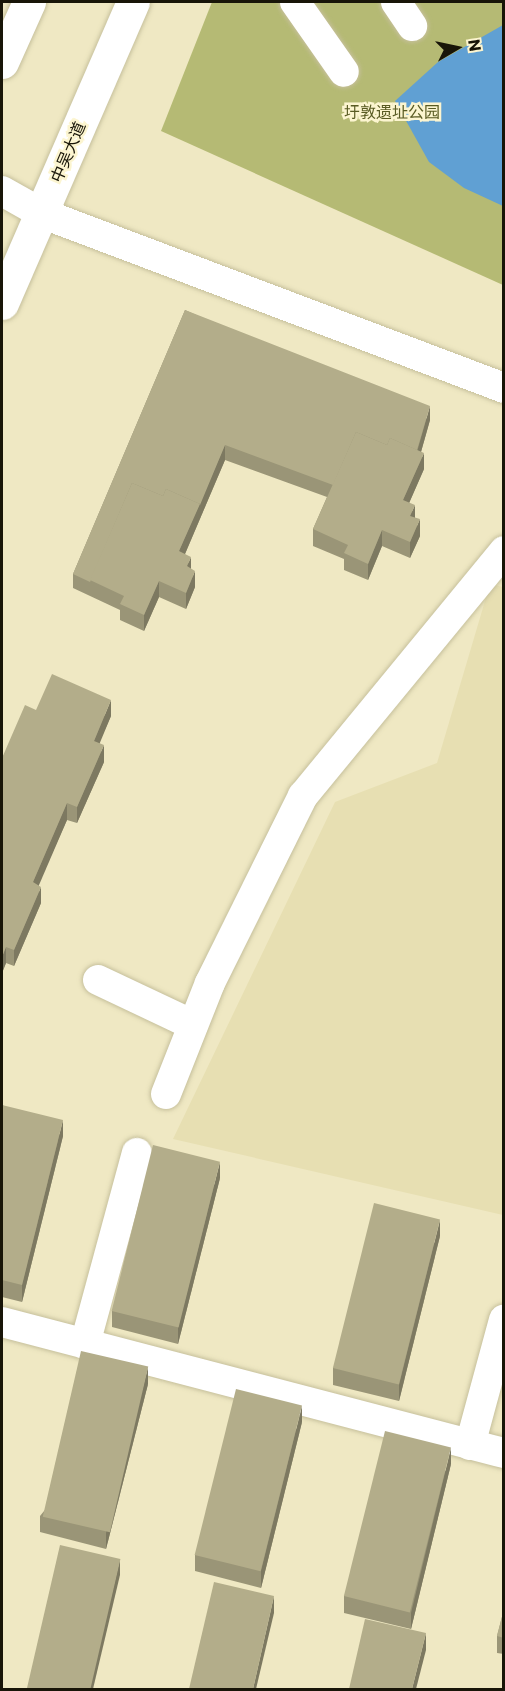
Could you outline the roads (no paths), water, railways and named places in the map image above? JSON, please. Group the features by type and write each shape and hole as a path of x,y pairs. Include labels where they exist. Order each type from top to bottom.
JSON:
{"main road":[{"path":"2,62 29,2"},
{"name":"中吴大道","path":"2,303 133,2"}],"street":[{"path":"295,2 344,72"},
{"path":"396,2 412,26"},
{"path":"2,191 41,213 504,388"},
{"path":"166,1094 210,984 303,795 504,551"},
{"path":"98,981 193,1025"},
{"path":"85,1344 137,1153"},
{"path":"470,1445 504,1320"},
{"path":"2,1322 504,1454"}],"water":[{"path":"503,25 503,206 464,188 429,162 395,101 438,62"}],"park label":[{"name":"圩敦遗址公园","path":"392,112"}]}
